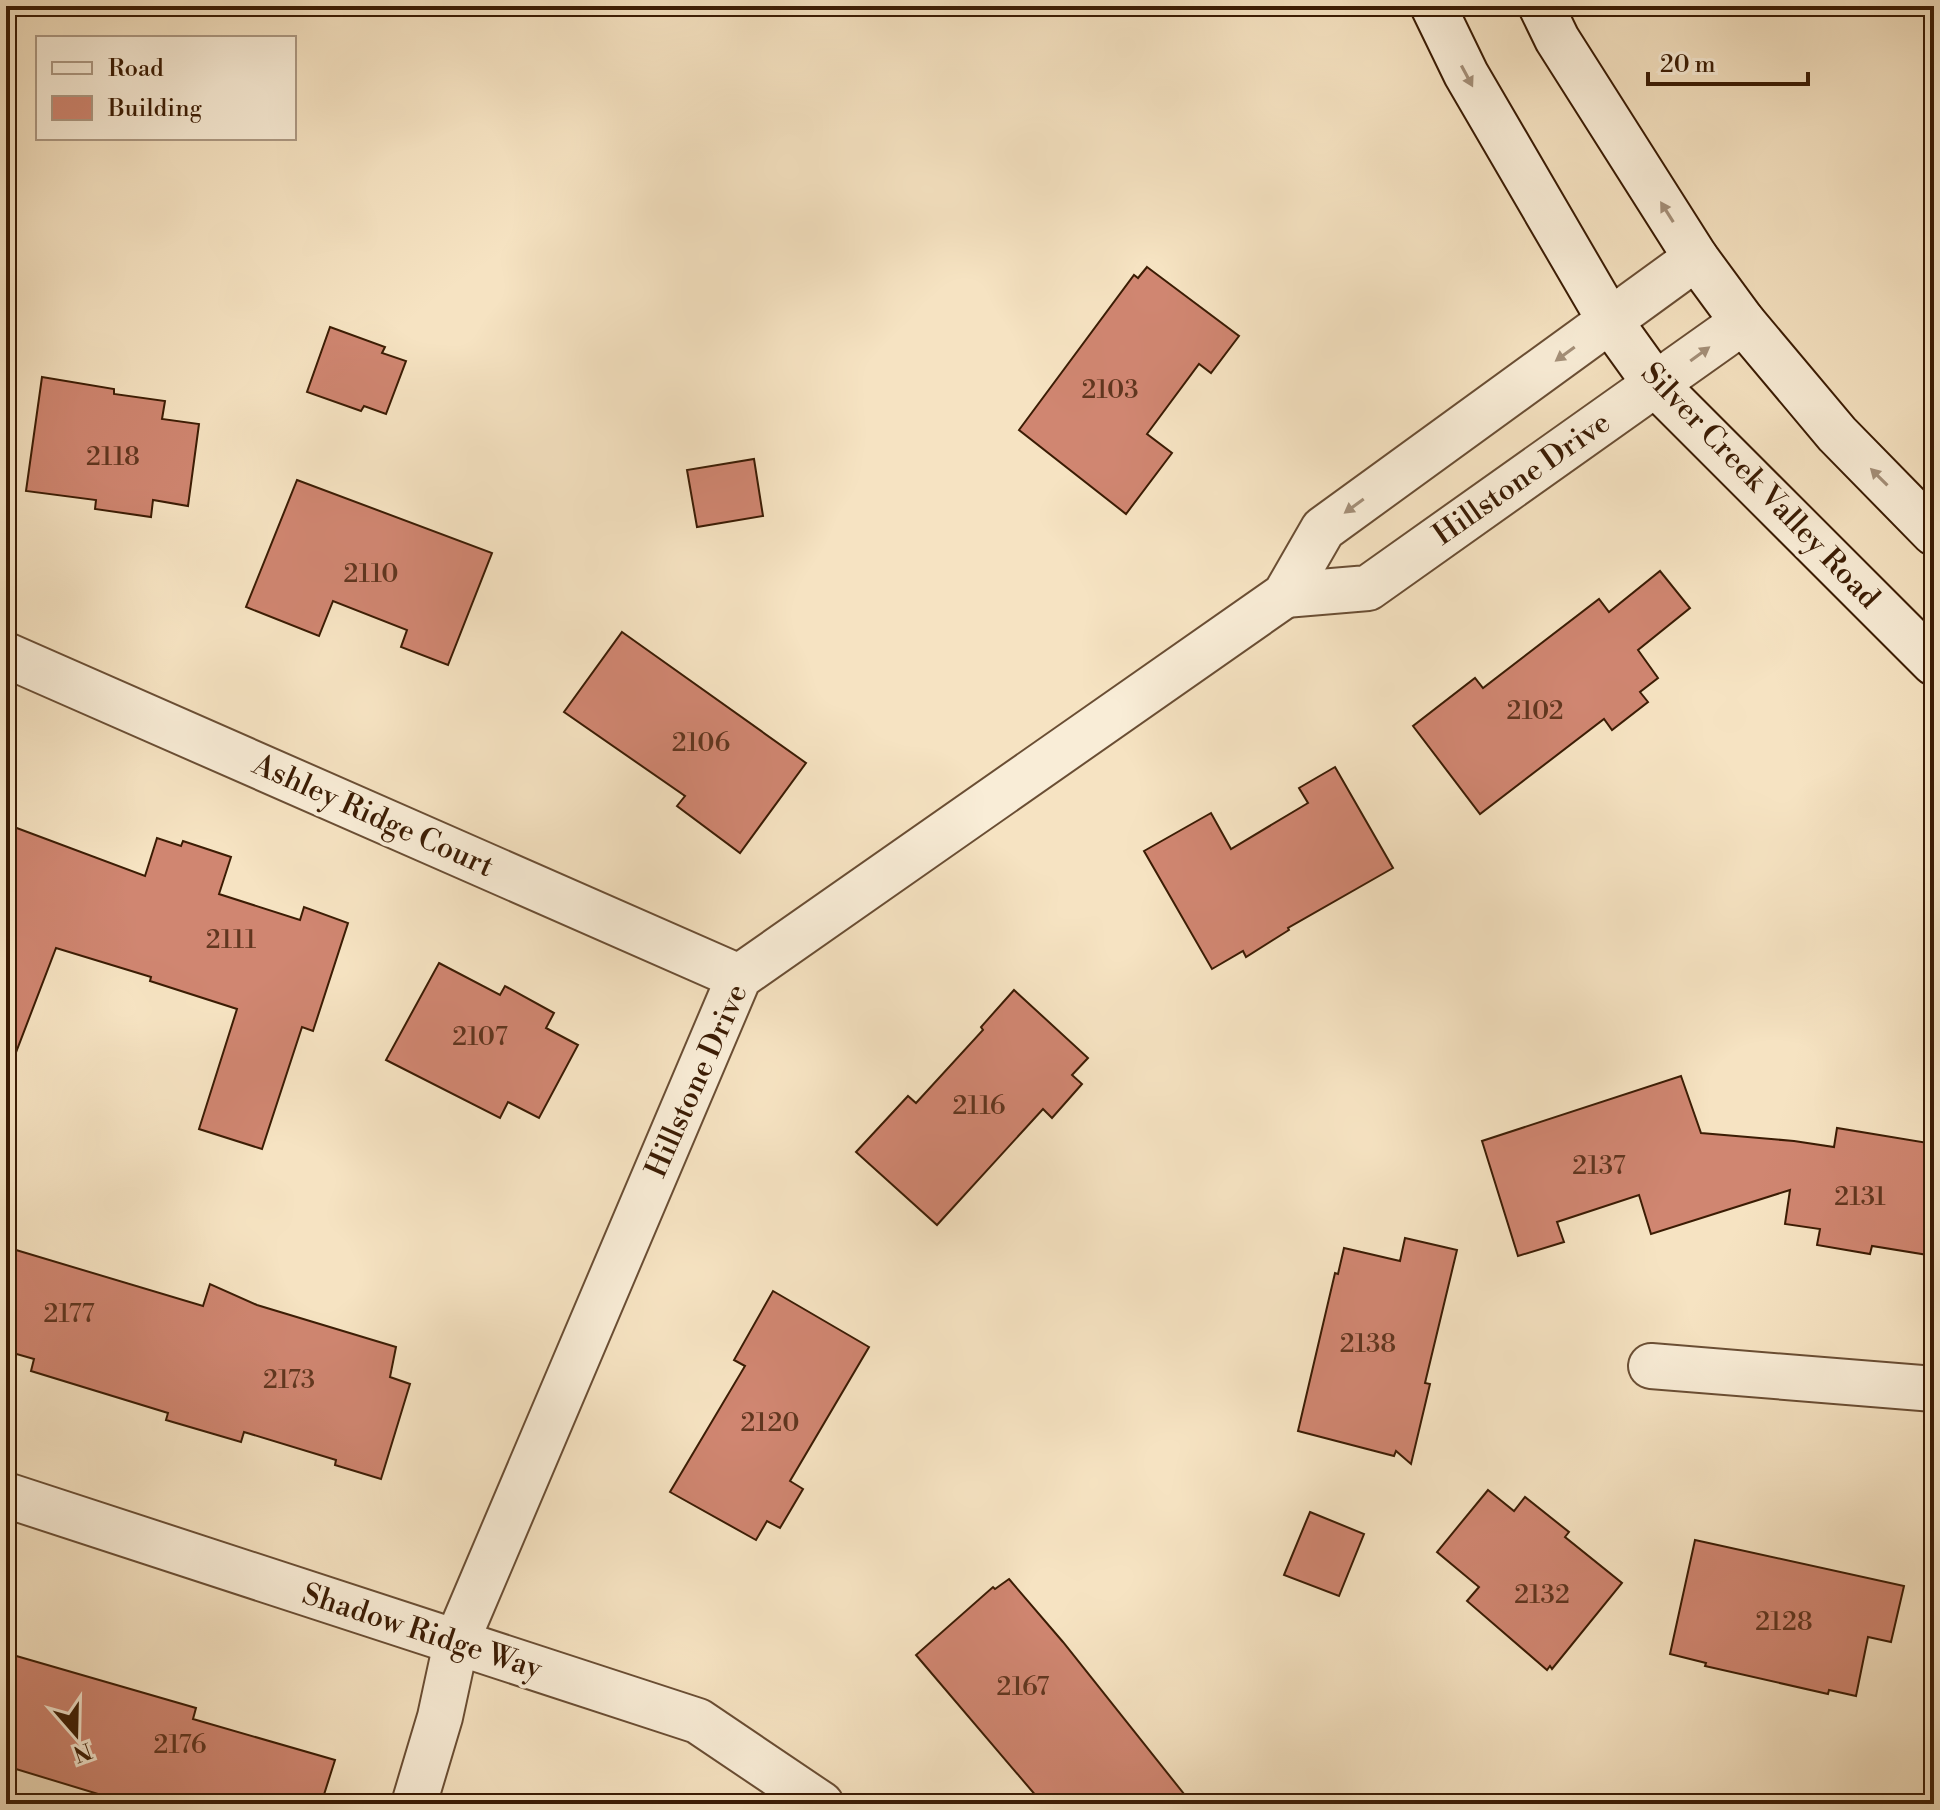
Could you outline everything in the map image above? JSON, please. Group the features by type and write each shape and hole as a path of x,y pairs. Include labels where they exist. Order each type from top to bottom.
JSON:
{"street":[{"name":"Silver Creek Valley Road","path":"1433,6 1466,74 1610,321 1656,385 1934,663"},
{"path":"1541,6 1557,39 1696,258 1743,322 1837,434 1934,533"},
{"name":"Hillstone Drive","path":"414,1804 440,1717 456,1643 739,977 1285,595 1323,529 1696,258"},
{"name":"Hillstone Drive","path":"1285,595 1368,588 1743,322"},
{"name":"Ashley Ridge Court","path":"6,655 739,977"},
{"path":"1651,1366 1934,1389"},
{"name":"Shadow Ridge Way","path":"6,1495 698,1721 821,1804"}],"building":[{"path":"1147,267 1239,336 1211,373 1199,364 1147,434 1172,453 1126,514 1019,430 1134,275 1138,278"},
{"path":"330,327 385,347 382,353 406,361 386,414 364,406 361,411 307,392"},
{"path":"42,377 114,389 114,394 165,401 162,419 199,424 188,506 153,500 151,517 95,509 96,500 26,491"},
{"path":"754,459 763,516 697,527 687,470"},
{"path":"297,480 492,553 448,665 401,647 407,630 333,601 319,636 246,607"},
{"path":"1660,571 1690,608 1638,650 1658,678 1640,692 1648,702 1612,730 1604,719 1480,814 1413,726 1475,678 1483,688 1599,599 1609,612"},
{"path":"622,632 806,763 740,853 677,806 685,796 564,712"},
{"path":"1335,767 1393,868 1288,928 1246,957 1243,951 1212,969 1144,851 1211,813 1231,849 1308,803 1299,788"},
{"path":"6,824 145,876 157,838 181,846 183,841 231,857 219,894 300,920 304,907 348,923 313,1031 302,1027 262,1149 199,1129 237,1009 150,981 151,977 56,948 10,1068 6,1067"},
{"path":"439,963 500,995 505,986 554,1013 546,1028 578,1045 539,1118 508,1102 500,1118 386,1060"},
{"path":"1014,990 1088,1058 1072,1075 1082,1084 1052,1118 1043,1109 937,1225 856,1152 908,1096 916,1103 983,1030 981,1027"},
{"path":"1681,1076 1701,1133 1834,1147 1837,1128 1934,1144 1934,1256 1872,1246 1870,1254 1817,1245 1820,1229 1785,1224 1790,1190 1651,1234 1639,1195 1557,1222 1564,1242 1518,1256 1482,1141"},
{"path":"1405,1238 1457,1250 1425,1383 1430,1384 1411,1464 1396,1451 1394,1456 1298,1431 1335,1273 1338,1274 1344,1248 1400,1261"},
{"path":"6,1247 203,1306 210,1284 257,1305 396,1347 390,1377 410,1384 381,1479 335,1465 336,1460 244,1432 241,1442 166,1420 168,1413 31,1371 34,1359 6,1351"},
{"path":"773,1291 869,1347 790,1481 803,1489 780,1528 767,1521 756,1540 670,1492 745,1366 734,1360"},
{"path":"1488,1490 1514,1511 1525,1497 1569,1532 1565,1537 1622,1583 1552,1669 1550,1666 1547,1670 1467,1601 1479,1587 1437,1552"},
{"path":"1310,1512 1364,1534 1339,1596 1284,1575"},
{"path":"1695,1540 1904,1586 1891,1642 1868,1637 1856,1696 1829,1690 1828,1694 1705,1666 1706,1663 1670,1654"},
{"path":"1009,1579 1192,1804 1043,1804 916,1655 993,1587 995,1589"},
{"path":"6,1653 196,1708 193,1719 335,1760 321,1804 131,1804 6,1766"}]}
